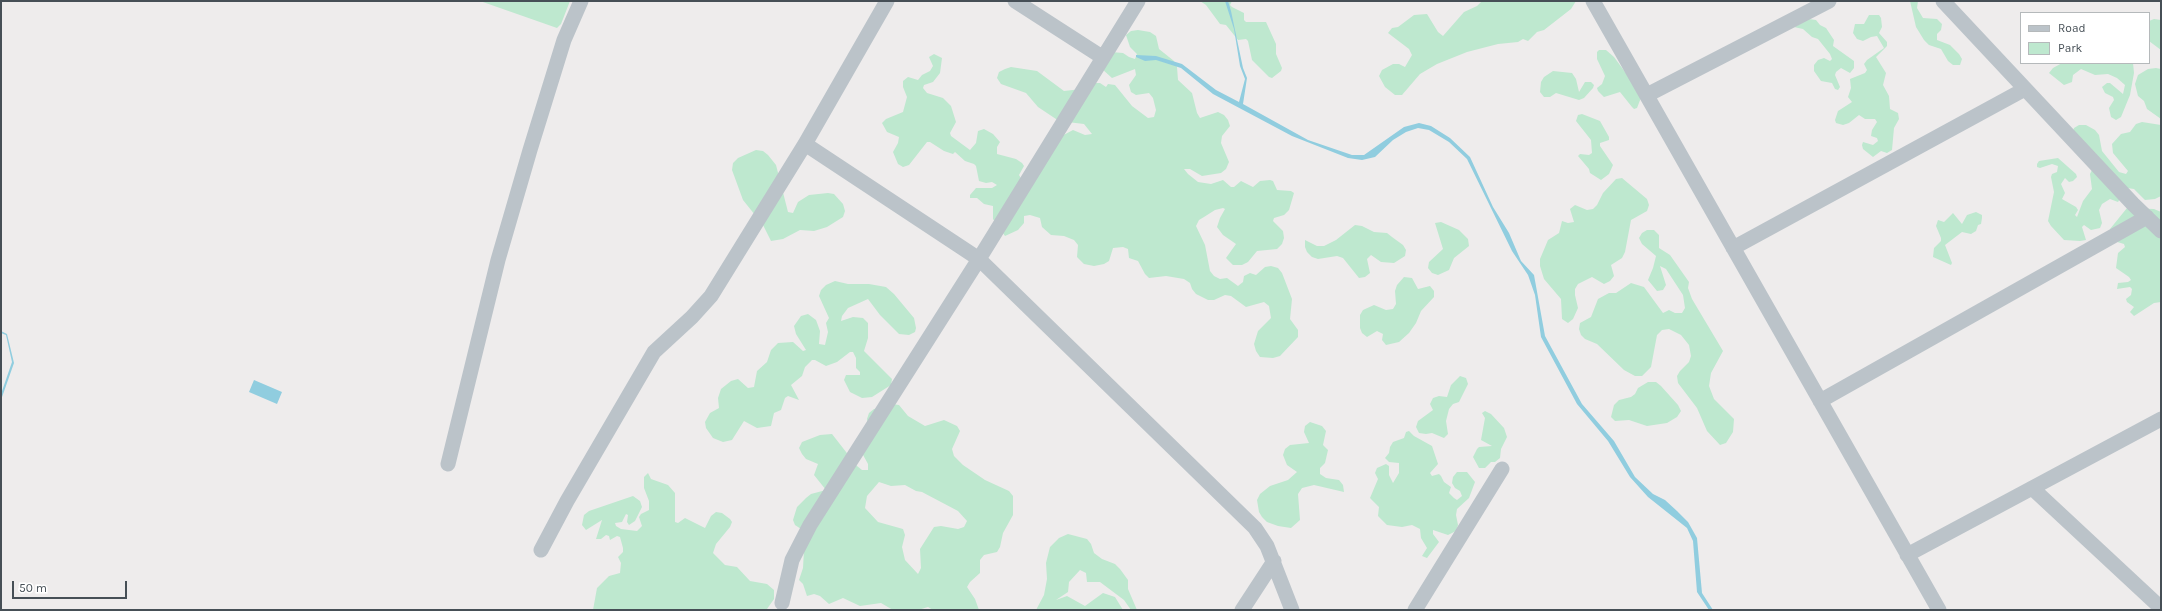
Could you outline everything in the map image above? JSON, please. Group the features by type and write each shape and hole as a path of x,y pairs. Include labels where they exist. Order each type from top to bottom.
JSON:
{"street":[{"path":"448,464 498,260 523,172 564,40 581,1"},
{"path":"541,550 567,501 654,352 692,317 711,296 805,144 887,1"},
{"path":"1015,1 1102,57"},
{"path":"782,603 792,560 810,525 979,259 1102,57 1138,1"},
{"path":"1594,1 1939,610"},
{"path":"1646,95 1829,1"},
{"path":"1943,1 2024,89 2161,231"},
{"path":"1733,248 2024,89"},
{"path":"805,144 979,259 1255,528 1267,546 1274,561 1292,610"},
{"path":"1820,401 2147,217"},
{"path":"1907,555 2161,419"},
{"path":"1416,610 1502,469"},
{"path":"2032,488 2161,608"},
{"path":"1242,610 1274,561"}],"green space":[{"path":"480,1 570,1 561,24 557,28"},
{"path":"1200,1 1232,1 1230,5 1244,13 1244,20 1246,22 1266,22 1276,44 1276,54 1282,68 1281,71 1272,78 1269,77 1252,60 1248,41 1246,39 1238,40 1226,25 1220,24 1206,5"},
{"path":"1482,1 1576,1 1571,9 1544,30 1537,32 1528,41 1523,39 1518,42 1498,44 1467,52 1437,64 1420,74 1402,95 1395,95 1385,87 1379,76 1382,70 1393,64 1399,64 1405,67 1412,55 1409,49 1388,33 1392,28 1398,27 1414,15 1427,14 1438,32 1443,36 1464,12 1477,6"},
{"path":"1910,1 1918,1 1917,8 1923,18 1937,19 1942,24 1941,30 1937,34 1937,40 1950,45 1959,54 1962,59 1960,65 1953,65 1948,61 1941,49 1929,45 1924,40 1916,27"},
{"path":"1869,15 1879,15 1881,18 1882,27 1879,33 1887,42 1887,46 1876,57 1886,73 1883,85 1889,96 1890,109 1898,113 1899,119 1894,128 1892,150 1887,153 1881,151 1873,157 1863,149 1862,145 1863,142 1873,145 1878,141 1877,138 1871,136 1872,130 1877,122 1875,119 1865,119 1859,115 1849,123 1843,125 1836,123 1835,120 1838,111 1852,102 1848,97 1851,88 1850,79 1865,73 1867,70 1864,64 1867,60 1884,48 1877,36 1863,41 1857,39 1853,33 1855,24 1864,24"},
{"path":"1809,19 1816,20 1820,25 1826,28 1834,40 1833,46 1854,61 1854,68 1850,73 1841,68 1836,72 1835,75 1840,87 1838,90 1835,89 1832,83 1821,81 1814,71 1814,65 1818,60 1824,58 1830,61 1832,59 1830,54 1818,39 1812,37 1803,29 1794,27"},
{"path":"2154,19 2161,20 2161,50 2150,42 2150,21"},
{"path":"1138,30 1150,32 1156,36 1159,49 1174,61 1177,67 1178,80 1192,93 1197,113 1200,118 1218,112 1224,115 1228,120 1230,126 1222,136 1221,143 1229,162 1226,169 1221,173 1202,176 1190,169 1184,169 1188,174 1198,182 1211,184 1223,180 1231,187 1234,187 1241,181 1253,187 1260,181 1270,180 1273,181 1277,190 1291,191 1294,193 1289,210 1284,215 1274,218 1273,221 1283,231 1284,238 1282,244 1277,249 1257,251 1248,262 1242,265 1233,265 1226,258 1236,244 1223,235 1217,227 1225,209 1215,210 1199,220 1196,226 1205,245 1210,271 1214,276 1220,279 1227,278 1238,286 1243,282 1244,276 1250,273 1256,275 1265,267 1271,266 1278,268 1282,273 1292,299 1290,319 1298,330 1298,337 1280,356 1273,358 1260,357 1256,351 1254,344 1258,331 1271,318 1269,306 1264,302 1246,307 1231,296 1225,295 1214,300 1208,300 1196,294 1190,283 1184,279 1166,276 1149,278 1138,261 1129,258 1128,249 1123,247 1113,248 1109,261 1104,264 1094,266 1084,264 1077,257 1078,245 1074,240 1064,236 1051,235 1042,227 1040,218 1030,215 1024,216 1024,223 1018,230 1005,236 993,219 993,206 984,204 977,198 970,198 970,195 976,188 992,188 997,185 992,182 986,183 979,181 976,166 974,164 965,161 955,152 953,154 944,151 930,142 927,142 909,165 903,167 898,164 893,152 898,143 899,137 887,132 882,123 886,119 903,112 907,97 903,87 903,81 908,77 918,80 922,75 930,71 933,66 929,57 934,54 942,58 940,73 933,82 924,85 923,88 927,93 943,98 951,106 956,122 950,133 951,136 970,150 976,143 978,131 984,129 993,134 1000,142 997,147 997,154 1016,159 1024,166 1019,175 1022,180 1056,139 1073,130 1085,135 1092,134 1084,124 1059,121 1038,107 1026,93 1001,84 997,78 999,72 1005,69 1011,67 1037,71 1064,91 1082,89 1094,83 1100,83 1106,87 1108,84 1115,85 1132,106 1148,118 1154,117 1156,110 1153,98 1149,93 1136,95 1131,92 1129,85 1136,75 1135,69 1112,78 1102,69 1111,52 1123,53 1135,59 1137,54 1130,47 1126,35 1131,31"},
{"path":"1599,50 1606,50 1614,57 1642,95 1637,108 1634,109 1620,92 1604,97 1598,91 1597,88 1602,84 1605,76 1597,59 1597,52"},
{"path":"2060,64 2133,64 2134,73 2130,95 2121,117 2116,120 2111,117 2109,108 2114,100 2113,97 2105,93 2102,87 2107,83 2110,83 2123,94 2125,85 2117,78 2108,74 2095,75 2081,69 2073,75 2072,82 2064,85 2049,73 2053,68"},
{"path":"2148,69 2161,69 2161,119 2147,109 2144,101 2138,96 2135,84 2138,75"},
{"path":"1553,71 1572,73 1576,79 1579,92 1585,82 1591,82 1594,85 1593,88 1584,98 1579,100 1556,93 1550,97 1544,97 1540,92 1541,82 1544,77"},
{"path":"1582,114 1600,121 1609,137 1609,140 1600,143 1600,146 1613,165 1609,174 1601,180 1590,173 1589,169 1578,156 1580,154 1589,155 1592,153 1591,140 1576,121 1578,115"},
{"path":"2142,122 2161,125 2161,196 2155,199 2145,200 2134,189 2127,188 2118,202 2110,199 2102,204 2099,210 2102,223 2100,228 2091,230 2084,225 2082,227 2086,240 2064,240 2048,221 2054,192 2051,177 2052,174 2057,172 2058,166 2052,164 2040,168 2037,167 2037,164 2039,161 2058,158 2076,174 2077,177 2073,181 2069,182 2065,178 2061,184 2065,193 2062,199 2076,207 2078,210 2075,215 2077,217 2083,201 2092,189 2090,174 2092,170 2106,165 2073,131 2074,128 2079,125 2086,125 2095,130 2099,135 2102,151 2119,172 2126,174 2128,171 2113,153 2112,144 2121,134 2130,132 2136,124"},
{"path":"756,150 763,151 776,165 788,212 793,213 798,202 809,195 828,193 834,194 843,204 845,211 843,217 827,227 814,231 800,230 783,239 771,241 763,225 743,200 732,170 733,163 738,158"},
{"path":"1622,178 1647,199 1649,205 1647,211 1631,220 1625,252 1622,258 1611,265 1614,276 1610,281 1604,284 1592,277 1578,284 1575,289 1575,295 1578,308 1573,319 1568,323 1562,319 1561,299 1544,279 1540,266 1540,259 1548,240 1559,233 1562,221 1568,223 1574,222 1570,209 1575,205 1587,210 1593,209 1597,205 1603,193 1616,179"},
{"path":"2127,208 2154,209 2161,212 2161,302 2154,303 2134,316 2130,312 2134,307 2127,302 2126,299 2131,295 2132,289 2130,287 2117,289 2118,283 2128,282 2131,280 2116,268 2118,253 2125,247 2124,244 2114,241 2110,229"},
{"path":"1976,212 1982,215 1982,218 1981,224 1978,225 1976,231 1971,234 1962,232 1945,245 1952,263 1951,265 1933,257 1934,248 1941,241 1936,226 1938,220 1944,222 1953,213 1962,224 1967,215"},
{"path":"1441,222 1459,230 1468,239 1469,246 1454,258 1449,270 1438,275 1432,273 1428,268 1429,262 1443,249 1435,223"},
{"path":"1355,225 1362,226 1374,232 1387,233 1403,245 1406,250 1405,256 1394,263 1381,262 1371,255 1367,259 1370,273 1365,277 1359,278 1343,258 1337,256 1318,259 1312,257 1307,252 1305,240 1317,246 1324,246 1336,240"},
{"path":"1647,230 1654,230 1659,235 1659,248 1670,255 1689,282 1688,288 1692,299 1723,351 1711,373 1709,386 1714,399 1734,419 1733,432 1726,443 1720,445 1707,431 1697,408 1678,383 1677,376 1689,362 1691,356 1689,345 1681,335 1669,329 1662,330 1657,335 1651,367 1642,376 1635,376 1624,370 1597,344 1585,339 1581,335 1579,329 1580,323 1591,317 1598,299 1609,293 1616,293 1631,283 1644,287 1663,313 1669,310 1675,313 1682,313 1685,308 1683,295 1666,269 1660,266 1666,285 1663,290 1657,291 1648,280 1656,256 1642,244 1639,238 1642,233"},
{"path":"1404,277 1412,278 1418,289 1430,286 1434,291 1434,297 1421,311 1416,323 1409,333 1399,342 1386,345 1382,340 1383,334 1377,331 1367,337 1362,333 1360,328 1360,315 1363,310 1374,305 1386,310 1393,309 1396,304 1395,291 1397,285"},
{"path":"835,281 848,284 869,284 886,287 894,294 914,318 916,328 915,332 909,335 899,334 880,315 868,299 848,308 842,316 841,321 853,317 863,318 868,323 868,338 864,351 892,379 891,385 872,397 862,398 850,392 844,380 846,375 860,375 860,372 856,368 856,358 853,352 850,352 837,362 826,366 812,360 805,367 802,376 791,385 799,400 788,396 785,398 781,410 774,413 771,426 757,428 744,421 732,440 723,442 713,438 706,428 705,422 710,413 719,408 718,398 721,389 731,381 738,379 748,388 754,387 757,371 767,362 771,350 778,343 793,342 803,351 806,350 796,334 794,326 801,316 808,314 816,320 820,331 819,344 825,345 828,332 826,323 829,318 819,296 821,290 826,285"},
{"path":"1460,376 1466,378 1468,384 1459,402 1453,404 1449,409 1446,421 1448,434 1444,438 1432,433 1419,433 1416,427 1418,421 1433,410 1430,404 1433,398 1439,396 1447,397 1451,385"},
{"path":"1648,382 1656,382 1678,405 1681,411 1677,417 1667,423 1647,426 1629,420 1615,421 1611,417 1614,405 1619,400 1631,397 1635,394 1638,388"},
{"path":"892,404 899,405 908,416 925,426 944,420 957,426 960,431 952,449 954,456 963,465 985,480 1009,491 1013,496 1013,515 1003,533 1000,547 997,552 984,555 980,560 980,573 970,582 967,587 975,599 979,610 933,610 928,607 918,610 893,610 881,603 860,606 843,598 829,604 820,596 814,594 807,596 803,584 799,580 803,568 804,550 801,529 795,525 793,520 797,507 806,498 811,494 826,490 814,475 818,464 806,459 799,448 802,442 820,435 832,434 857,466 862,470 868,470 868,464 862,453 868,425 867,419 869,413 874,409","holes":["879,482 891,486 905,485 916,491 922,492 958,511 967,521 964,527 958,529 941,526 934,527 920,549 921,568 918,574 905,560 902,547 905,535 903,529 878,522 865,508 867,496"]},
{"path":"1485,411 1491,414 1504,428 1507,437 1501,449 1500,458 1495,462 1491,462 1485,468 1479,468 1473,457 1477,449 1479,447 1492,446 1481,440 1485,418 1482,413"},
{"path":"1310,422 1322,426 1326,431 1323,445 1328,450 1325,463 1320,468 1320,474 1326,478 1339,480 1343,485 1344,492 1314,485 1302,488 1298,494 1300,520 1291,528 1278,526 1267,522 1259,512 1257,500 1260,494 1270,486 1288,480 1297,472 1287,465 1283,455 1285,449 1290,445 1309,443 1304,432 1305,426"},
{"path":"1409,431 1414,436 1432,446 1438,464 1430,473 1432,476 1439,474 1441,476 1444,482 1451,487 1449,493 1454,498 1457,500 1462,496 1460,491 1455,488 1452,483 1453,477 1457,472 1467,472 1475,482 1469,498 1457,509 1456,515 1458,525 1456,531 1448,535 1433,530 1433,534 1439,542 1427,558 1422,556 1427,548 1421,538 1420,529 1412,525 1402,527 1387,525 1378,516 1379,507 1370,498 1378,479 1375,473 1377,468 1386,464 1389,466 1389,475 1393,483 1399,473 1399,463 1389,462 1385,458 1389,453 1393,442 1404,438 1406,432"},
{"path":"648,473 651,479 668,485 675,493 675,522 678,523 685,518 705,528 711,516 716,512 722,513 730,519 732,522 730,527 716,544 713,553 725,565 737,567 750,581 767,584 774,590 774,599 767,609 593,610 597,588 609,576 620,573 621,563 618,557 623,552 623,548 620,537 617,536 610,540 609,536 606,535 601,539 596,539 602,520 586,530 582,525 584,515 589,511 633,496 640,501 642,507 635,521 629,525 627,522 628,515 626,514 622,522 615,523 616,526 621,529 637,531 642,526 639,517 641,514 649,510 649,501 644,488 644,477"},
{"path":"1068,534 1087,539 1091,544 1094,553 1102,559 1115,564 1120,569 1128,580 1128,589 1137,610 1131,610 1124,600 1100,582 1087,582 1086,573 1080,570 1069,582 1068,592 1056,600 1067,596 1085,606 1103,593 1115,597 1123,610 1036,610 1044,595 1047,579 1046,563 1050,547 1059,538"}],"water":[{"path":"1225,1 1228,1 1231,11 1243,68 1247,78 1243,104 1308,140 1352,155 1364,155 1404,127 1419,123 1431,126 1450,138 1470,157 1493,207 1509,233 1521,261 1534,275 1545,336 1582,404 1614,441 1635,477 1653,494 1665,500 1677,511 1688,522 1697,538 1702,593 1713,610 1709,610 1697,592 1693,541 1687,528 1648,497 1630,477 1608,441 1577,404 1541,337 1535,295 1528,275 1512,251 1467,159 1449,142 1429,130 1418,128 1406,132 1393,140 1375,157 1362,160 1348,158 1292,136 1213,94 1181,68 1156,60 1145,61 1136,57 1136,55 1156,56 1182,64 1216,90 1239,102 1245,79 1240,66 1234,29"},
{"path":"1,331 7,334 14,363 1,400 1,394 12,362 6,335 1,333"},
{"path":"254,380 282,392 277,404 249,392"}]}
